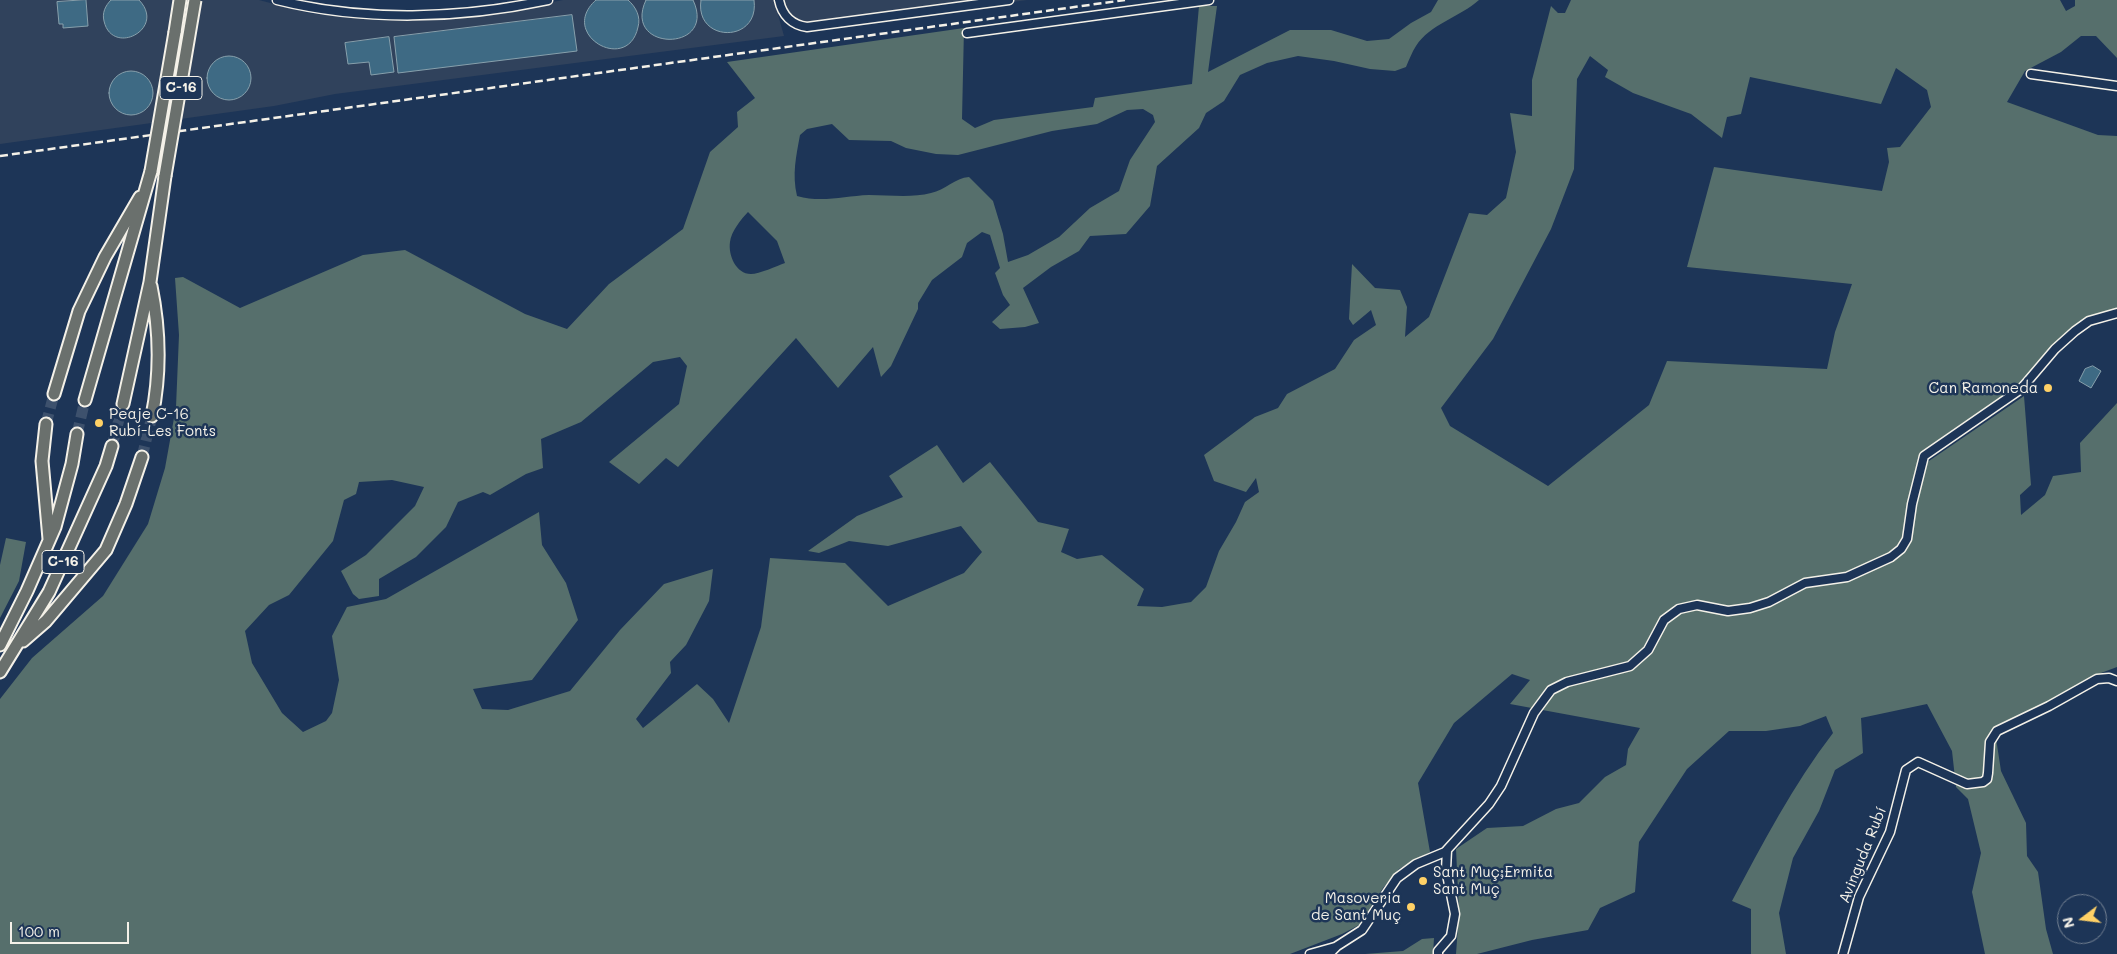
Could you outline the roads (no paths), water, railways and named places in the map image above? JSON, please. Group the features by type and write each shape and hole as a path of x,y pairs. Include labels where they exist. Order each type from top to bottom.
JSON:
{"highway":[{"name":"C-16","path":"85,400 148,185 169,76 180,0"},
{"name":"C-16","path":"123,404 150,282 165,176 195,0"},
{"name":"C-16","path":"54,394 79,311 127,217 148,185"},
{"name":"C-16","path":"150,282 158,317 159,383 152,416"},
{"name":"C-16","path":"46,424 42,461 49,540"},
{"name":"C-16","path":"0,644 55,527 77,434"},
{"name":"C-16","path":"0,672 49,592 106,466 112,446"},
{"name":"C-16","path":"17,645 46,621 106,550 126,504 142,457"}],"street":[{"path":"277,0 338,12 390,14 494,10 548,0"},
{"path":"779,0 788,19 807,27 1009,0"},
{"path":"967,33 1210,0"},
{"path":"2031,74 2117,86"},
{"path":"1329,954 1340,944 1357,934 1368,923 1392,882 1402,872 1447,850 1496,796 1534,713 1551,690 1567,682 1630,666 1648,650 1664,620 1679,608 1697,605 1728,611 1750,608 1769,602 1805,583 1847,577 1891,557 1901,549 1907,539 1912,504 1924,456 2021,389 2055,350 2075,331 2090,321 2117,313"},
{"name":"Avinguda Rubí","path":"1846,952 1859,897 1890,832 1906,770 1918,762 1967,784 1983,782 1987,779 1990,742 1997,731 2049,706 2097,679 2109,678 2117,681"},
{"path":"1438,954 1438,951 1452,936 1455,914 1446,870 1447,850"},
{"path":"1310,954 1340,944"}],"tunnel":[{"path":"46,424 54,394"},
{"path":"77,434 85,400"},
{"path":"112,446 123,404"},
{"path":"142,457 152,416"}],"railway":[{"path":"0,156 1125,0"}],"place":[{"name":"Can Ramoneda","path":"2048,388"},
{"name":"Peaje C-16 Rubí-Les Fonts","path":"99,423"},
{"name":"Sant Muç;Ermita Sant Muç","path":"1423,881"},
{"name":"Masoveria de Sant Muç","path":"1411,907"}]}
